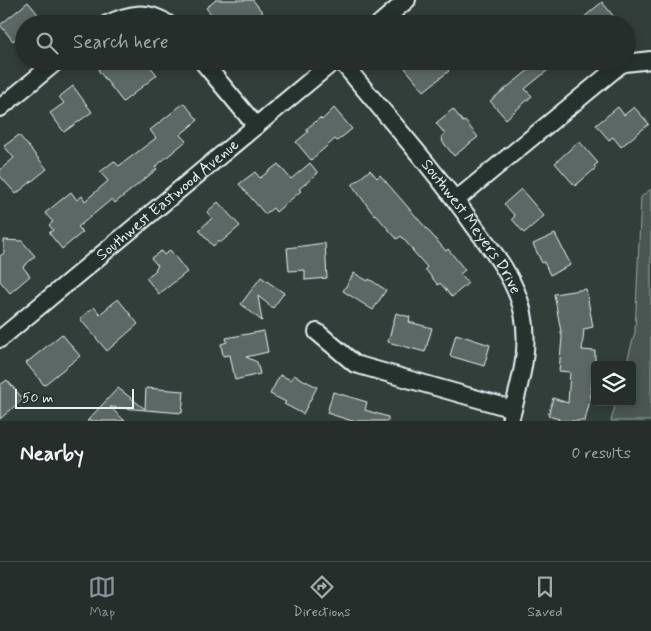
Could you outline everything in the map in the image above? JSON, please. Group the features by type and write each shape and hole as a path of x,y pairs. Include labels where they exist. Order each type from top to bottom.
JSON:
{"street":[{"path":"390,15 407,0"},
{"path":"132,15 141,14 153,8"},
{"path":"636,61 651,60"},
{"path":"0,108 46,70"},
{"path":"209,70 256,126"},
{"name":"Southwest Eastwood Avenue","path":"0,339 323,70"},
{"name":"Southwest Meyers Drive","path":"348,70 456,200 507,273 523,312 526,338 524,362 511,415"},
{"path":"456,200 614,70"},
{"path":"317,332 355,364 511,415"}],"shaded area":[{"path":"651,189 651,421 611,421 615,406 636,406 636,361 627,361 635,332 641,197"}],"building":[{"path":"216,0 253,0 263,13 260,15 212,15 206,8"},
{"path":"28,2 39,15 15,15 15,39 13,41 0,25"},
{"path":"602,2 613,15 587,15"},
{"path":"98,70 153,70 157,75 123,102"},
{"path":"407,70 449,71 424,91"},
{"path":"529,70 548,70 525,89 532,96 506,119 490,101"},
{"path":"73,86 92,112 64,132 50,113 64,103 59,97"},
{"path":"184,103 198,120 180,135 186,141 155,167 157,169 115,203 112,199 78,227 83,232 62,249 49,233 53,230 49,225 53,222 45,213 71,192 77,200 82,196 85,201 108,181 100,172 114,161 119,166 156,138 150,130"},
{"path":"618,107 624,115 634,107 649,124 621,147 613,137 609,140 596,125"},
{"path":"334,108 352,129 337,141 335,139 311,160 296,142 308,132 306,129 320,118 322,120"},
{"path":"453,109 478,137 454,156 442,141 441,137 445,134 436,123"},
{"path":"19,135 47,169 16,194 0,176 0,170 14,158 4,146"},
{"path":"579,141 598,163 594,166 596,168 575,186 555,163"},
{"path":"310,163 318,173 299,189 301,191 276,212 273,208 265,214 239,184 255,172 260,178 278,164 291,179"},
{"path":"370,170 377,178 380,175 465,270 460,274 468,283 452,297 440,283 438,285 425,269 427,267 412,250 413,248 401,236 397,239 374,215 352,185"},
{"path":"521,189 544,216 524,233 512,219 515,216 504,204"},
{"path":"218,202 240,226 220,243 219,241 213,246 199,230 212,218 207,212"},
{"path":"555,234 571,265 550,275 533,244"},
{"path":"4,240 22,241 35,256 23,267 30,276 10,293 0,281 0,256 4,253"},
{"path":"325,243 327,278 305,280 305,270 289,271 287,248"},
{"path":"170,250 187,272 159,294 146,278 158,266 151,258 161,251 164,255"},
{"path":"354,273 368,281 369,279 386,290 373,310 343,291"},
{"path":"261,277 284,293 273,308 258,296 262,321 241,304"},
{"path":"586,289 593,327 584,329 582,350 595,351 595,361 591,361 591,390 585,421 558,421 559,419 548,416 553,398 568,403 570,372 559,371 562,337 554,294"},
{"path":"118,299 138,324 107,351 80,319 94,307 100,314"},
{"path":"396,313 410,317 409,322 432,328 425,352 388,342"},
{"path":"264,331 268,352 246,357 257,362 260,374 235,380 230,355 223,356 221,344 227,342 226,338"},
{"path":"62,334 80,356 44,385 26,363"},
{"path":"456,334 490,345 484,366 450,356"},
{"path":"280,375 291,380 294,375 317,387 303,414 270,394"},
{"path":"7,380 23,399 0,419 0,385"},
{"path":"118,388 145,409 146,388 184,391 182,413 110,407 125,421 87,421"},
{"path":"333,392 367,402 365,410 388,417 388,421 352,421 327,413"}]}
